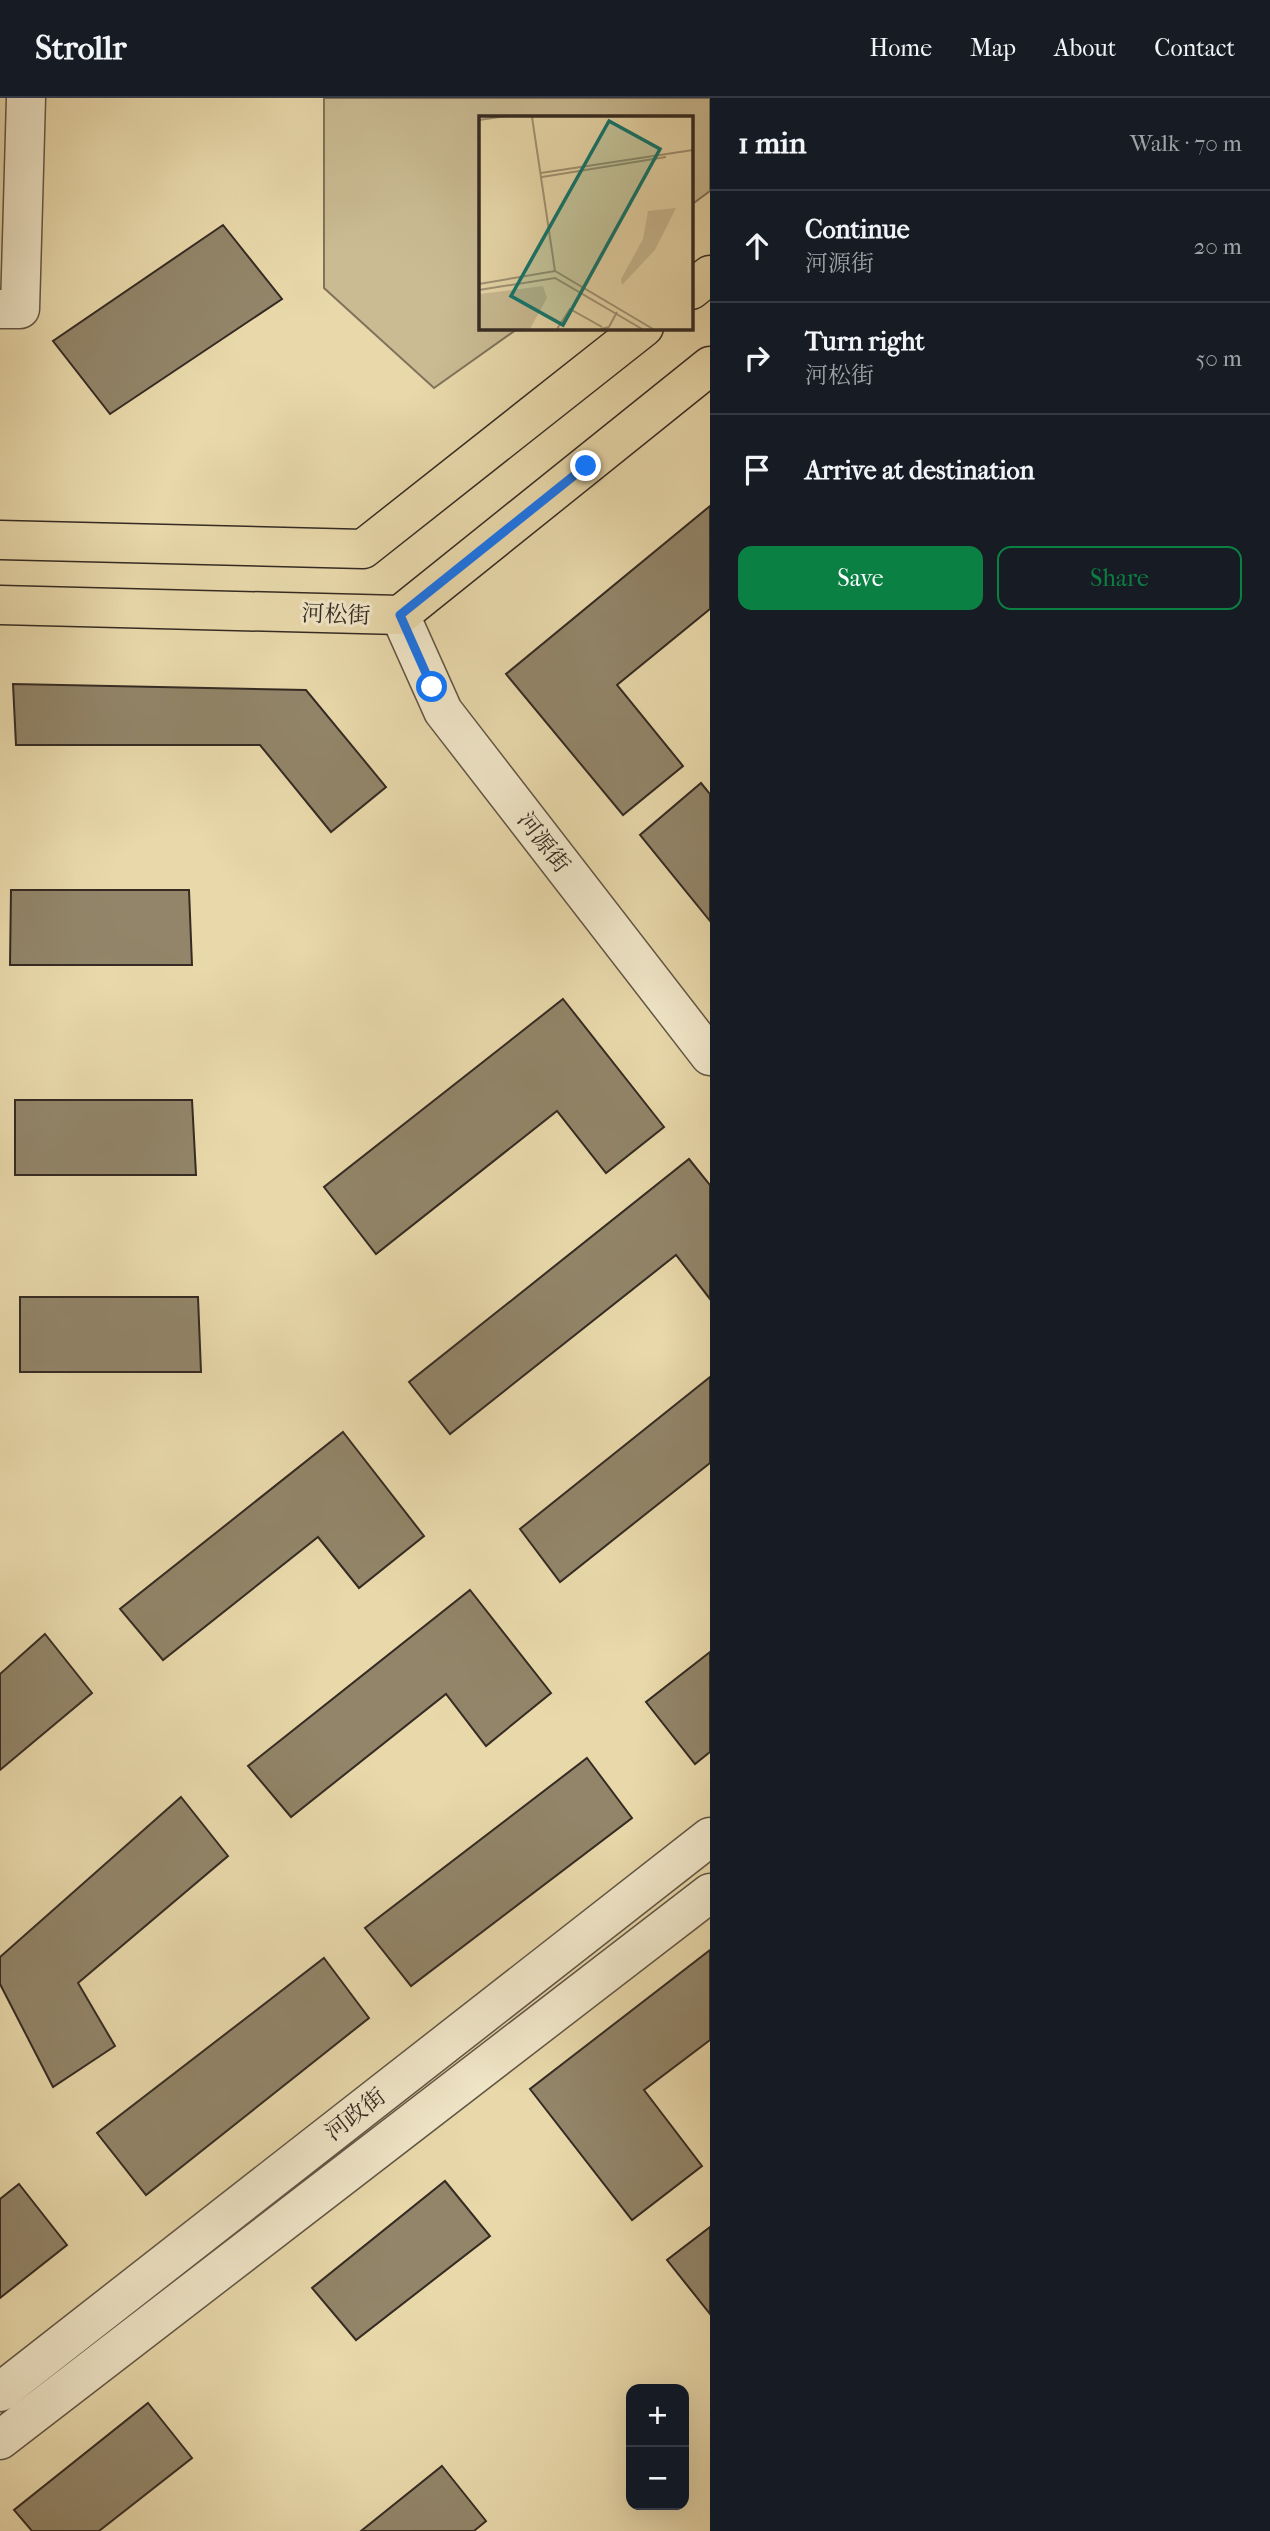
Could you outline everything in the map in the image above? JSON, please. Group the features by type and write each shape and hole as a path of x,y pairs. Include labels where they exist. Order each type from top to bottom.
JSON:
{"main road":[{"path":"692,289 710,275"},
{"path":"0,540 363,549 641,329"},
{"name":"河松街","path":"0,605 400,615 710,366"}],"street":[{"path":"0,309 20,309 26,98"},
{"name":"河源街","path":"400,615 443,711 710,1056"},
{"name":"河政街","path":"0,2392 710,1837"},
{"name":"河政街","path":"0,2440 710,1893"}],"shaded area":[{"path":"324,98 710,98 710,191 692,204 692,116 479,116 479,329 517,329 434,388 324,288"}],"building":[{"path":"223,225 282,299 110,414 53,341"},
{"path":"710,506 710,609 617,685 683,766 623,815 506,674"},
{"path":"13,684 306,690 386,787 331,832 260,745 16,745"},
{"path":"701,783 710,794 710,921 640,835"},
{"path":"11,890 189,890 192,965 10,965"},
{"path":"563,999 664,1127 606,1173 557,1111 376,1254 324,1187"},
{"path":"15,1100 192,1100 196,1175 15,1175"},
{"path":"689,1159 710,1185 710,1299 676,1255 450,1434 409,1382"},
{"path":"20,1297 198,1297 201,1372 20,1372"},
{"path":"710,1377 710,1463 560,1582 520,1529"},
{"path":"343,1432 424,1536 359,1588 318,1537 163,1660 120,1609"},
{"path":"470,1590 551,1693 486,1746 446,1694 291,1817 248,1766"},
{"path":"45,1634 92,1693 0,1770 0,1674"},
{"path":"710,1652 710,1752 695,1764 646,1702"},
{"path":"587,1758 632,1818 411,1986 365,1928"},
{"path":"181,1797 228,1856 78,1983 115,2046 53,2087 0,1984 0,1957"},
{"path":"710,1950 710,2040 644,2090 702,2166 632,2220 530,2089"},
{"path":"324,1958 369,2018 146,2195 97,2133"},
{"path":"445,2181 490,2236 356,2340 312,2288"},
{"path":"19,2184 67,2245 0,2298 0,2199"},
{"path":"710,2227 710,2314 667,2260"},
{"path":"148,2403 192,2458 99,2531 32,2531 14,2510"},
{"path":"442,2466 486,2521 474,2531 361,2531"}],"route":[{"path":"432,687 400,615 586,466"}]}
